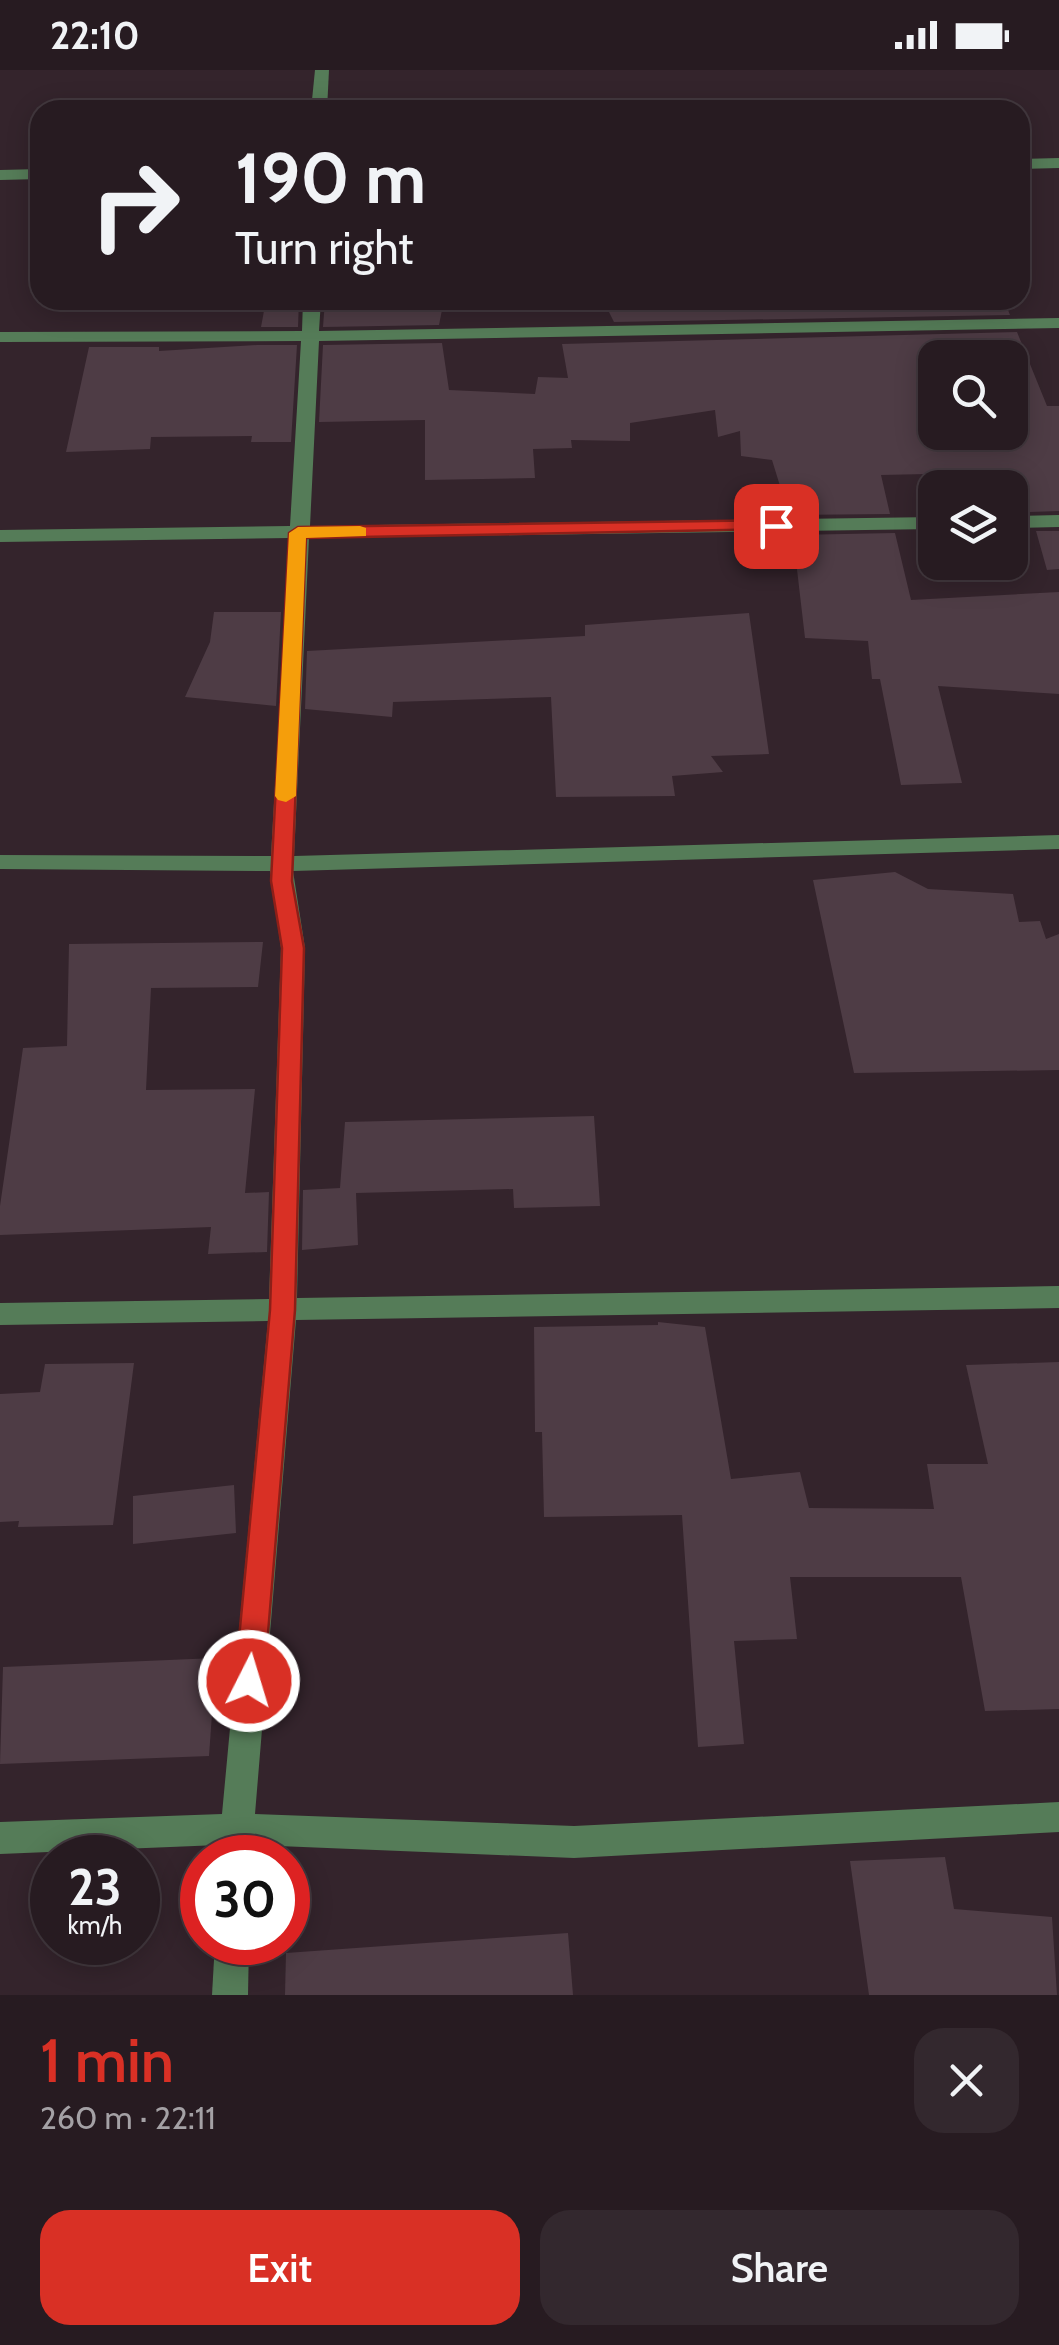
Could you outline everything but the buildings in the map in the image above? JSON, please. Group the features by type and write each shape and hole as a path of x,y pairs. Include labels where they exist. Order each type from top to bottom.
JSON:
{"street":[{"path":"320,100 322,70"},
{"path":"1030,164 1059,164"},
{"path":"0,175 30,174"},
{"path":"237,1835 283,1310 293,948 282,864 312,310"},
{"path":"0,337 1059,324"},
{"path":"1028,522 1059,521"},
{"path":"0,536 918,523"},
{"path":"0,862 282,864 1059,842"},
{"path":"0,1314 1059,1296"},
{"path":"310,1843 574,1842 1059,1817"},
{"path":"0,1838 180,1842"},
{"path":"230,1995 231,1965"}],"slow traffic":[{"path":"286,796 298,533 360,532"}],"route":[{"path":"249,1681 283,1310 293,948 282,881 298,533 776,526"}]}
